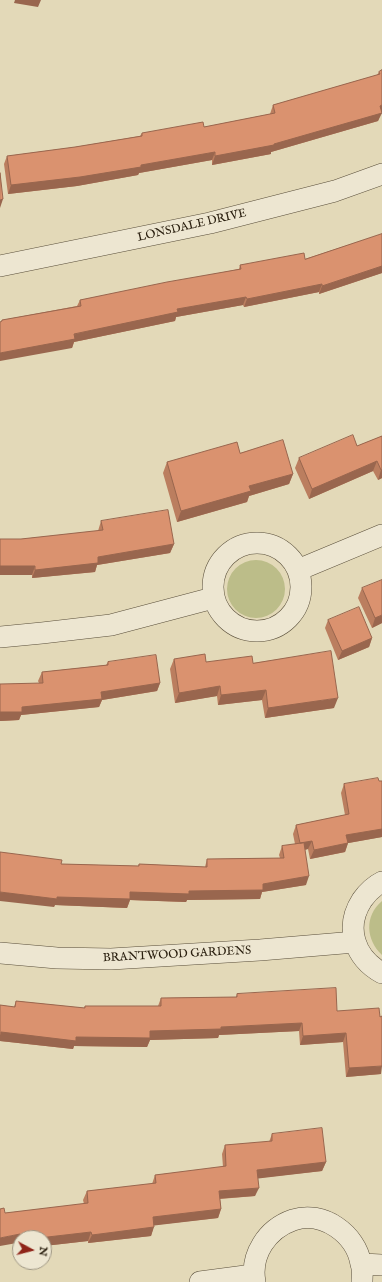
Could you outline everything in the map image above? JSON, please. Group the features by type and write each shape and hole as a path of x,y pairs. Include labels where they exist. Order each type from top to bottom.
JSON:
{"street":[{"name":"LONSDALE DRIVE","path":"0,266 210,223 335,191 382,174"},
{"path":"298,570 382,535"},
{"path":"256,542 269,544 281,550 292,559 298,570 301,583 300,596 296,609 288,620 277,627 264,631 251,632 238,628 227,621 213,598 212,585 214,572 221,560 231,550 243,544 256,542"},
{"path":"0,637 111,625 213,598"},
{"path":"382,882 366,893 357,908 353,924 354,942 361,956 372,968 382,973"},
{"name":"BRANTWOOD GARDENS","path":"0,953 57,958 111,959 260,950 354,942"},
{"path":"200,1282 254,1278 256,1257 264,1240 277,1228 293,1220 300,1219 312,1218 330,1223 345,1233 356,1247 362,1273 382,1265"}],"green space":[{"path":"256,560 267,562 280,573 283,578 285,589 283,600 272,613 267,616 256,618 245,616 232,605 229,600 227,589 229,578 240,565 245,562"},
{"path":"382,901 382,955 373,942 369,928 372,914"}],"building":[{"path":"382,70 382,105 380,106 382,113 274,145 215,156 215,152 141,165 141,167 80,177 11,185 7,156 142,136 142,133 203,122 204,127 275,113 273,105 380,74 379,72"},
{"path":"0,173 3,199 0,200"},
{"path":"382,234 382,266 322,286 322,284 247,299 246,297 177,309 178,312 74,334 75,339 0,353 0,322 2,320 81,306 80,300 167,282 241,269 240,265 304,253 305,259"},
{"path":"353,435 357,446 382,436 382,470 377,461 312,489 299,458"},
{"path":"283,440 293,474 249,486 251,491 181,511 167,462 237,442 240,453"},
{"path":"168,510 174,544 98,557 98,563 35,570 35,566 0,566 0,539 21,539 103,530 101,521"},
{"path":"382,580 382,615 375,618 362,588"},
{"path":"359,607 372,638 342,651 328,620"},
{"path":"331,651 338,698 268,708 266,690 221,695 220,686 179,693 174,659 205,654 206,662 252,656 253,663"},
{"path":"156,655 160,683 101,692 102,699 22,707 22,712 0,712 0,684 43,683 42,672 108,665 108,662"},
{"path":"378,778 379,781 382,781 382,829 346,835 348,843 314,850 312,841 300,843 296,825 349,814 344,784"},
{"path":"304,843 309,876 263,884 263,890 189,891 189,894 130,892 130,899 57,897 57,899 0,892 0,852 62,860 61,864 139,866 139,864 207,867 207,859 284,858 282,846"},
{"path":"336,988 337,1011 379,1008 380,1017 382,1016 382,1066 349,1068 346,1033 303,1036 302,1023 221,1027 221,1029 150,1031 150,1038 76,1037 76,1041 1,1032 0,1035 0,1005 15,1007 16,1001 85,1008 85,1006 161,1006 161,998 237,997 237,994"},
{"path":"322,1128 326,1162 257,1170 259,1188 219,1191 221,1209 153,1217 154,1227 92,1235 91,1232 52,1236 52,1230 12,1230 12,1236 0,1238 0,1209 4,1208 5,1213 88,1203 87,1191 156,1183 155,1175 226,1166 225,1145 272,1141 272,1134"}]}
